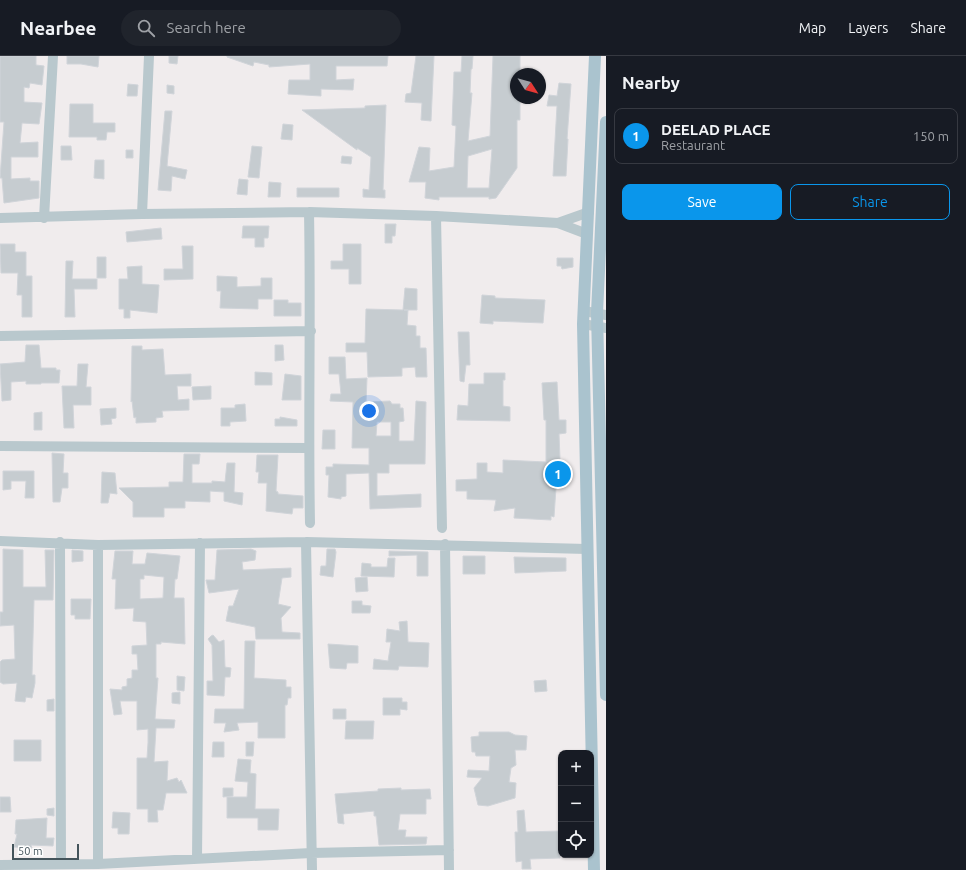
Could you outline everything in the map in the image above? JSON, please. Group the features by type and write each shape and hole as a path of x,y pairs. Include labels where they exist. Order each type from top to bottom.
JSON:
{"main road":[{"path":"594,870 583,324 595,56"},
{"path":"606,122 602,314 606,695"}],"street":[{"path":"44,218 52,56"},
{"path":"142,214 149,56"},
{"path":"0,218 44,218 142,214 309,212 436,216 558,223 587,234"},
{"path":"309,212 311,332 309,448 310,523"},
{"path":"558,223 589,212"},
{"path":"436,216 442,528"},
{"path":"584,312 602,314"},
{"path":"583,324 602,327"},
{"path":"0,336 311,332"},
{"path":"0,446 309,448"},
{"path":"0,541 98,544 306,542 445,544 587,549"},
{"path":"60,542 61,863"},
{"path":"306,542 312,870"},
{"path":"197,859 200,543"},
{"path":"98,544 98,864"},
{"path":"445,544 449,870"},
{"path":"0,865 61,863 98,864 312,853 449,850"}],"building":[{"path":"0,56 36,56 36,65 44,66 42,85 30,83 29,88 24,87 24,102 42,103 39,124 22,123 20,143 38,142 38,157 11,157 11,179 30,178 30,181 39,181 39,198 4,203 2,178 0,178 4,122 0,122"},
{"path":"67,56 99,56 98,67 81,64 67,64"},
{"path":"169,56 178,56 177,64 169,63"},
{"path":"227,56 388,56 387,66 336,66 336,80 354,79 353,90 321,89 321,96 288,94 289,80 310,80 310,64 269,67 269,65 254,62 253,66"},
{"path":"416,56 434,56 431,121 421,120 422,103 405,102 406,94 411,93"},
{"path":"462,56 473,56 471,69 470,93 472,93 468,141 490,136 493,56 520,56 520,68 510,68 510,104 520,104 520,120 517,120 517,168 496,198 439,197 439,200 425,198 426,182 409,182 419,147 430,148 429,171 454,167 456,126 452,125 454,72 461,72","holes":["492,149 489,188 467,188 468,156"]},
{"path":"559,83 571,84 566,176 553,176 557,106 547,106 549,95 557,96"},
{"path":"128,84 138,85 137,96 127,96"},
{"path":"167,85 174,86 174,94 167,93"},
{"path":"70,104 93,104 93,123 115,123 115,132 107,132 106,140 97,140 97,137 69,137"},
{"path":"386,105 383,190 385,190 385,198 363,197 363,189 369,190 371,157 357,148 357,150 302,110 365,108 365,106"},
{"path":"165,111 172,111 167,166 187,170 185,179 172,176 171,191 158,190"},
{"path":"283,124 293,125 292,140 281,139"},
{"path":"61,146 71,146 72,160 61,160"},
{"path":"252,146 262,147 259,178 248,177"},
{"path":"126,150 133,150 133,158 126,158"},
{"path":"342,156 352,157 351,164 341,163"},
{"path":"95,160 104,160 104,179 94,178"},
{"path":"239,179 248,180 247,195 237,194"},
{"path":"269,182 281,183 280,197 268,197"},
{"path":"297,188 339,188 339,197 297,197"},
{"path":"385,224 396,224 395,236 392,236 392,243 385,243"},
{"path":"243,226 269,226 268,238 264,238 264,247 255,247 255,238 242,238"},
{"path":"161,228 162,239 127,242 126,232"},
{"path":"0,244 15,244 15,252 26,252 26,276 32,276 32,317 22,317 22,295 17,295 18,273 1,273"},
{"path":"343,244 361,244 361,284 349,284 349,269 331,269 331,261 343,261"},
{"path":"182,246 193,246 193,279 164,280 164,269 183,269"},
{"path":"97,257 106,257 106,278 97,278"},
{"path":"557,258 573,258 573,267 562,269 561,266 557,266"},
{"path":"66,261 73,261 72,279 97,279 97,289 74,289 75,317 65,317"},
{"path":"142,266 142,284 159,285 157,313 130,310 130,318 124,318 124,309 119,309 119,279 128,279 127,267"},
{"path":"217,276 237,277 237,287 261,286 261,278 272,278 272,299 258,299 258,309 220,308 221,291 217,291"},
{"path":"405,288 417,289 417,310 408,310 407,325 416,326 416,336 420,336 420,348 426,348 427,377 416,377 415,367 402,368 402,376 368,377 367,352 346,352 346,343 365,343 366,309 403,310"},
{"path":"482,295 495,296 495,298 545,300 543,323 493,321 493,324 480,323"},
{"path":"274,300 288,300 288,303 301,303 301,316 274,316"},
{"path":"458,332 469,332 470,365 466,365 464,382 460,381"},
{"path":"26,345 39,345 41,368 56,368 56,370 60,370 59,383 26,384 26,381 11,382 11,400 2,401 0,364 25,362"},
{"path":"275,345 283,345 284,360 275,361"},
{"path":"132,346 142,346 142,350 163,349 165,375 191,374 191,386 177,386 178,400 189,399 189,410 162,411 163,417 156,418 156,422 136,423 132,401 131,402"},
{"path":"329,357 345,357 346,379 367,378 366,402 390,401 392,404 400,404 400,408 403,408 404,421 399,422 399,441 414,441 416,401 426,402 425,464 389,464 389,473 377,473 377,496 421,494 421,507 370,509 369,473 346,474 346,496 341,497 341,499 328,497 329,475 326,475 326,467 333,467 333,464 369,465 369,448 352,448 353,402 330,401 331,394 341,394 339,374 329,374","holes":["377,422 391,422 391,436 376,436"]},
{"path":"78,364 88,364 86,387 91,387 91,405 73,405 74,428 64,428 62,386 77,386"},
{"path":"255,372 272,373 272,385 255,385"},
{"path":"484,373 505,373 505,380 503,380 503,406 510,407 510,421 457,420 458,405 468,406 469,384 484,384"},
{"path":"285,374 301,376 301,400 282,400"},
{"path":"557,382 559,420 566,420 566,433 559,434 560,459 558,459 554,517 551,516 551,520 514,518 515,508 494,511 496,500 467,499 467,491 456,491 456,480 477,479 477,463 487,463 487,472 503,473 503,460 546,462 546,420 544,420 542,383"},
{"path":"211,386 211,399 193,400 192,387"},
{"path":"245,404 246,421 230,422 230,426 221,426 221,408 235,408 235,405"},
{"path":"116,408 116,418 111,419 112,424 101,425 100,409"},
{"path":"42,412 42,430 34,430 34,413"},
{"path":"280,417 297,420 297,426 275,426 275,419 280,419"},
{"path":"323,430 335,430 335,449 322,449"},
{"path":"52,453 64,454 63,473 68,473 68,488 62,488 60,502 53,502"},
{"path":"184,454 200,454 199,464 192,464 192,483 212,483 212,481 225,482 227,463 235,463 234,492 243,493 242,505 224,501 224,492 210,491 210,502 185,501 185,508 164,508 164,517 133,517 133,502 119,488 169,487 169,482 183,482"},
{"path":"257,455 278,455 276,491 278,494 303,496 303,508 293,508 292,514 266,511 267,483 258,483 259,472 256,472"},
{"path":"3,471 34,471 34,498 25,498 26,481 11,481 11,489 3,490"},
{"path":"102,472 115,473 117,494 110,493 108,503 101,503"},
{"path":"3,549 23,550 23,587 46,587 45,550 54,550 53,600 34,600 32,675 35,675 35,683 32,698 26,697 25,702 15,701 17,683 3,684 0,682 0,662 2,660 15,659 14,625 0,626 0,612 3,612"},
{"path":"251,549 256,551 255,560 242,562 243,570 291,568 291,577 282,578 278,604 291,607 281,618 282,632 300,633 300,639 256,639 255,627 226,621 229,606 233,606 239,589 209,593 206,580 215,580 217,550"},
{"path":"327,549 335,549 336,552 333,577 320,575 321,566 326,566"},
{"path":"72,550 83,551 83,561 72,562"},
{"path":"115,551 133,551 132,564 145,564 147,553 180,556 177,579 175,579 174,598 184,598 185,644 161,642 161,644 156,644 156,678 158,678 155,719 175,720 174,728 156,728 154,762 168,761 167,781 177,778 179,782 181,780 187,793 166,793 163,810 157,810 158,822 148,822 148,809 137,809 137,758 147,758 148,729 137,730 137,701 120,701 122,714 114,715 110,689 122,690 122,687 127,686 127,679 132,678 132,670 138,670 137,654 132,654 132,646 147,645 146,622 133,621 134,608 115,609 116,579 112,579","holes":["144,575 164,577 163,598 140,599 140,579 144,579"]},
{"path":"389,551 428,552 428,576 417,576 417,555 389,556"},
{"path":"463,556 485,556 485,574 463,574"},
{"path":"514,557 566,558 566,571 515,573"},
{"path":"388,558 395,558 394,577 361,576 362,563 371,564 371,567 387,567"},
{"path":"367,577 368,591 356,592 355,578"},
{"path":"71,599 91,599 90,619 75,619 75,615 71,615"},
{"path":"352,601 362,601 362,605 371,606 370,613 352,613"},
{"path":"407,621 408,642 429,643 428,667 399,666 398,670 373,669 374,659 388,661 391,642 386,642 387,629 400,631 399,622"},
{"path":"213,635 219,642 224,640 225,667 231,668 230,677 225,677 224,696 207,695 207,681 213,681 212,645 208,639"},
{"path":"245,641 255,641 254,678 286,680 286,687 291,687 291,698 288,698 287,705 285,705 285,738 258,738 258,722 237,723 239,730 224,732 226,723 214,723 215,709 244,709"},
{"path":"328,644 358,646 358,663 347,663 346,669 330,668"},
{"path":"177,676 185,677 184,691 177,690"},
{"path":"546,680 547,691 535,692 534,681"},
{"path":"180,692 180,704 172,703 172,693"},
{"path":"383,698 402,698 402,702 407,702 407,710 400,709 400,715 383,715"},
{"path":"54,699 54,711 47,711 47,700"},
{"path":"333,709 346,709 346,719 333,719"},
{"path":"346,721 374,721 373,739 345,739"},
{"path":"479,732 509,732 515,735 527,736 526,750 515,750 516,765 511,768 509,782 516,783 515,798 488,806 478,805 474,788 482,778 467,777 468,770 489,771 490,756 476,756 475,752 472,752 471,737 479,736"},
{"path":"14,740 41,740 41,761 14,761"},
{"path":"213,742 224,742 224,757 212,757"},
{"path":"246,742 254,742 253,756 246,756"},
{"path":"238,759 251,760 250,773 256,774 255,809 279,809 278,830 258,830 258,818 227,818 227,797 247,797 248,782 235,781"},
{"path":"223,788 233,788 233,796 223,797"},
{"path":"401,788 401,790 430,789 431,799 426,799 426,814 400,814 398,830 406,830 405,837 427,837 426,844 379,845 376,816 374,816 374,811 343,814 344,824 338,823 335,794"},
{"path":"0,797 10,797 11,812 0,812"},
{"path":"54,808 54,816 47,815 47,809"},
{"path":"524,810 526,832 558,831 558,858 560,858 530,859 531,869 522,869 522,861 516,862 515,832 518,832 517,811"},
{"path":"113,812 130,813 129,834 118,834 118,828 112,828"},
{"path":"47,818 46,838 54,838 53,846 31,845 32,848 14,847 17,834 15,834 16,820"}],"place":[{"name":"DEELAD PLACE","path":"558,474"}]}
